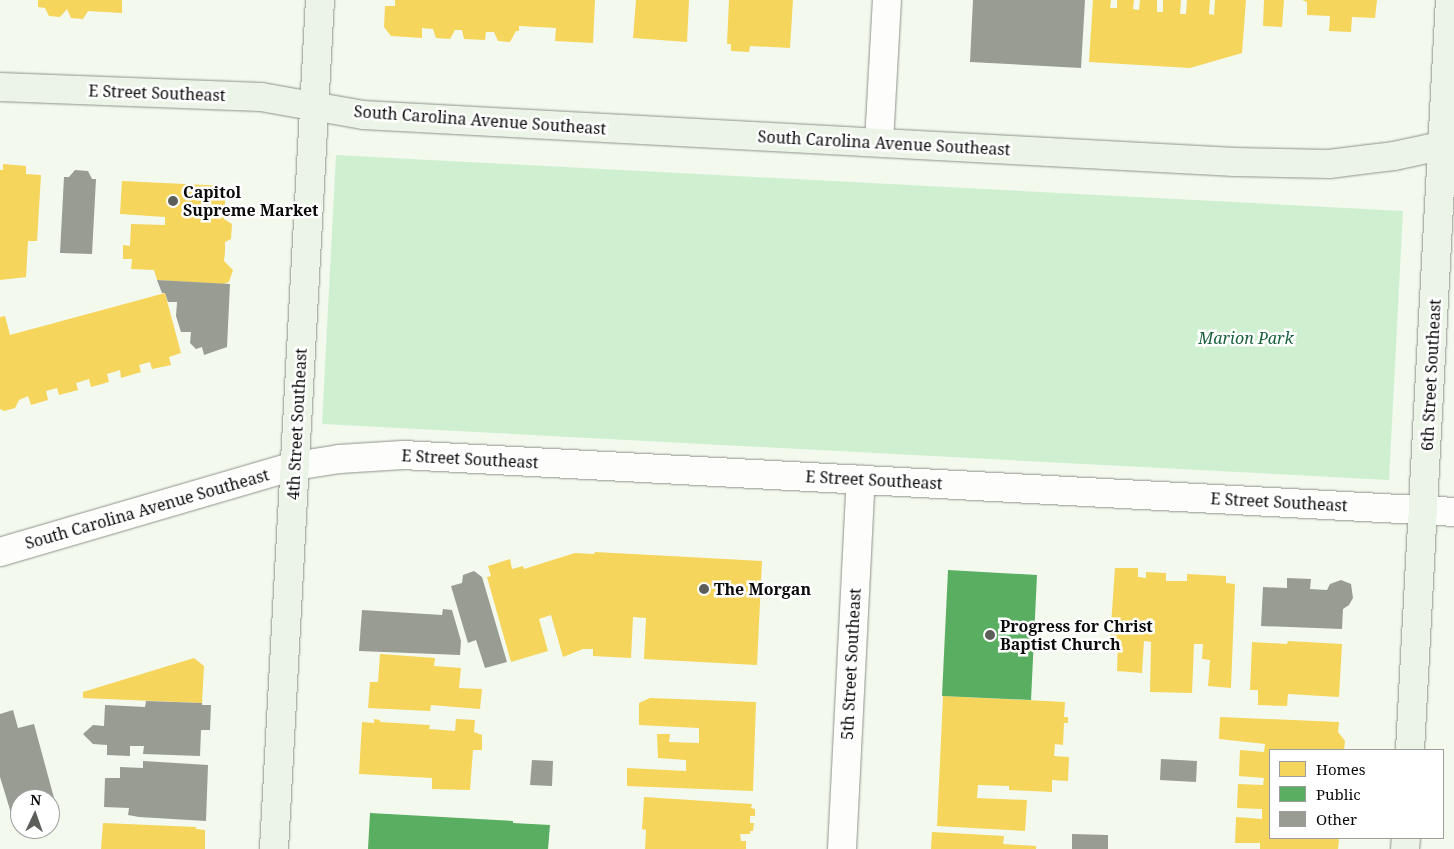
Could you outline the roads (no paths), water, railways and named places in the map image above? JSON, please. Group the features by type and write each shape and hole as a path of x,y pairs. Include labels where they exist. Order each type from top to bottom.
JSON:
{"street":[{"name":"4th Street Southeast","path":"274,849 320,0"},
{"path":"879,142 887,0"},
{"name":"6th Street Southeast","path":"1410,749 1423,510 1449,144 1450,0"},
{"name":"E Street Southeast","path":"0,87 261,97 313,107"},
{"name":"South Carolina Avenue Southeast","path":"313,107 363,115 1235,162 1329,164 1394,156 1449,144"},
{"name":"E Street Southeast","path":"295,466 339,459 403,455 1454,512"},
{"name":"South Carolina Avenue Southeast","path":"0,552 295,466"},
{"name":"5th Street Southeast","path":"842,849 861,479"}],"place":[{"name":"Capitol Supreme Market","path":"173,201"},
{"name":"The Morgan","path":"704,589"},
{"name":"Progress for Christ Baptist Church","path":"990,635"}],"park label":[{"name":"Marion Park","path":"1246,338"}]}
